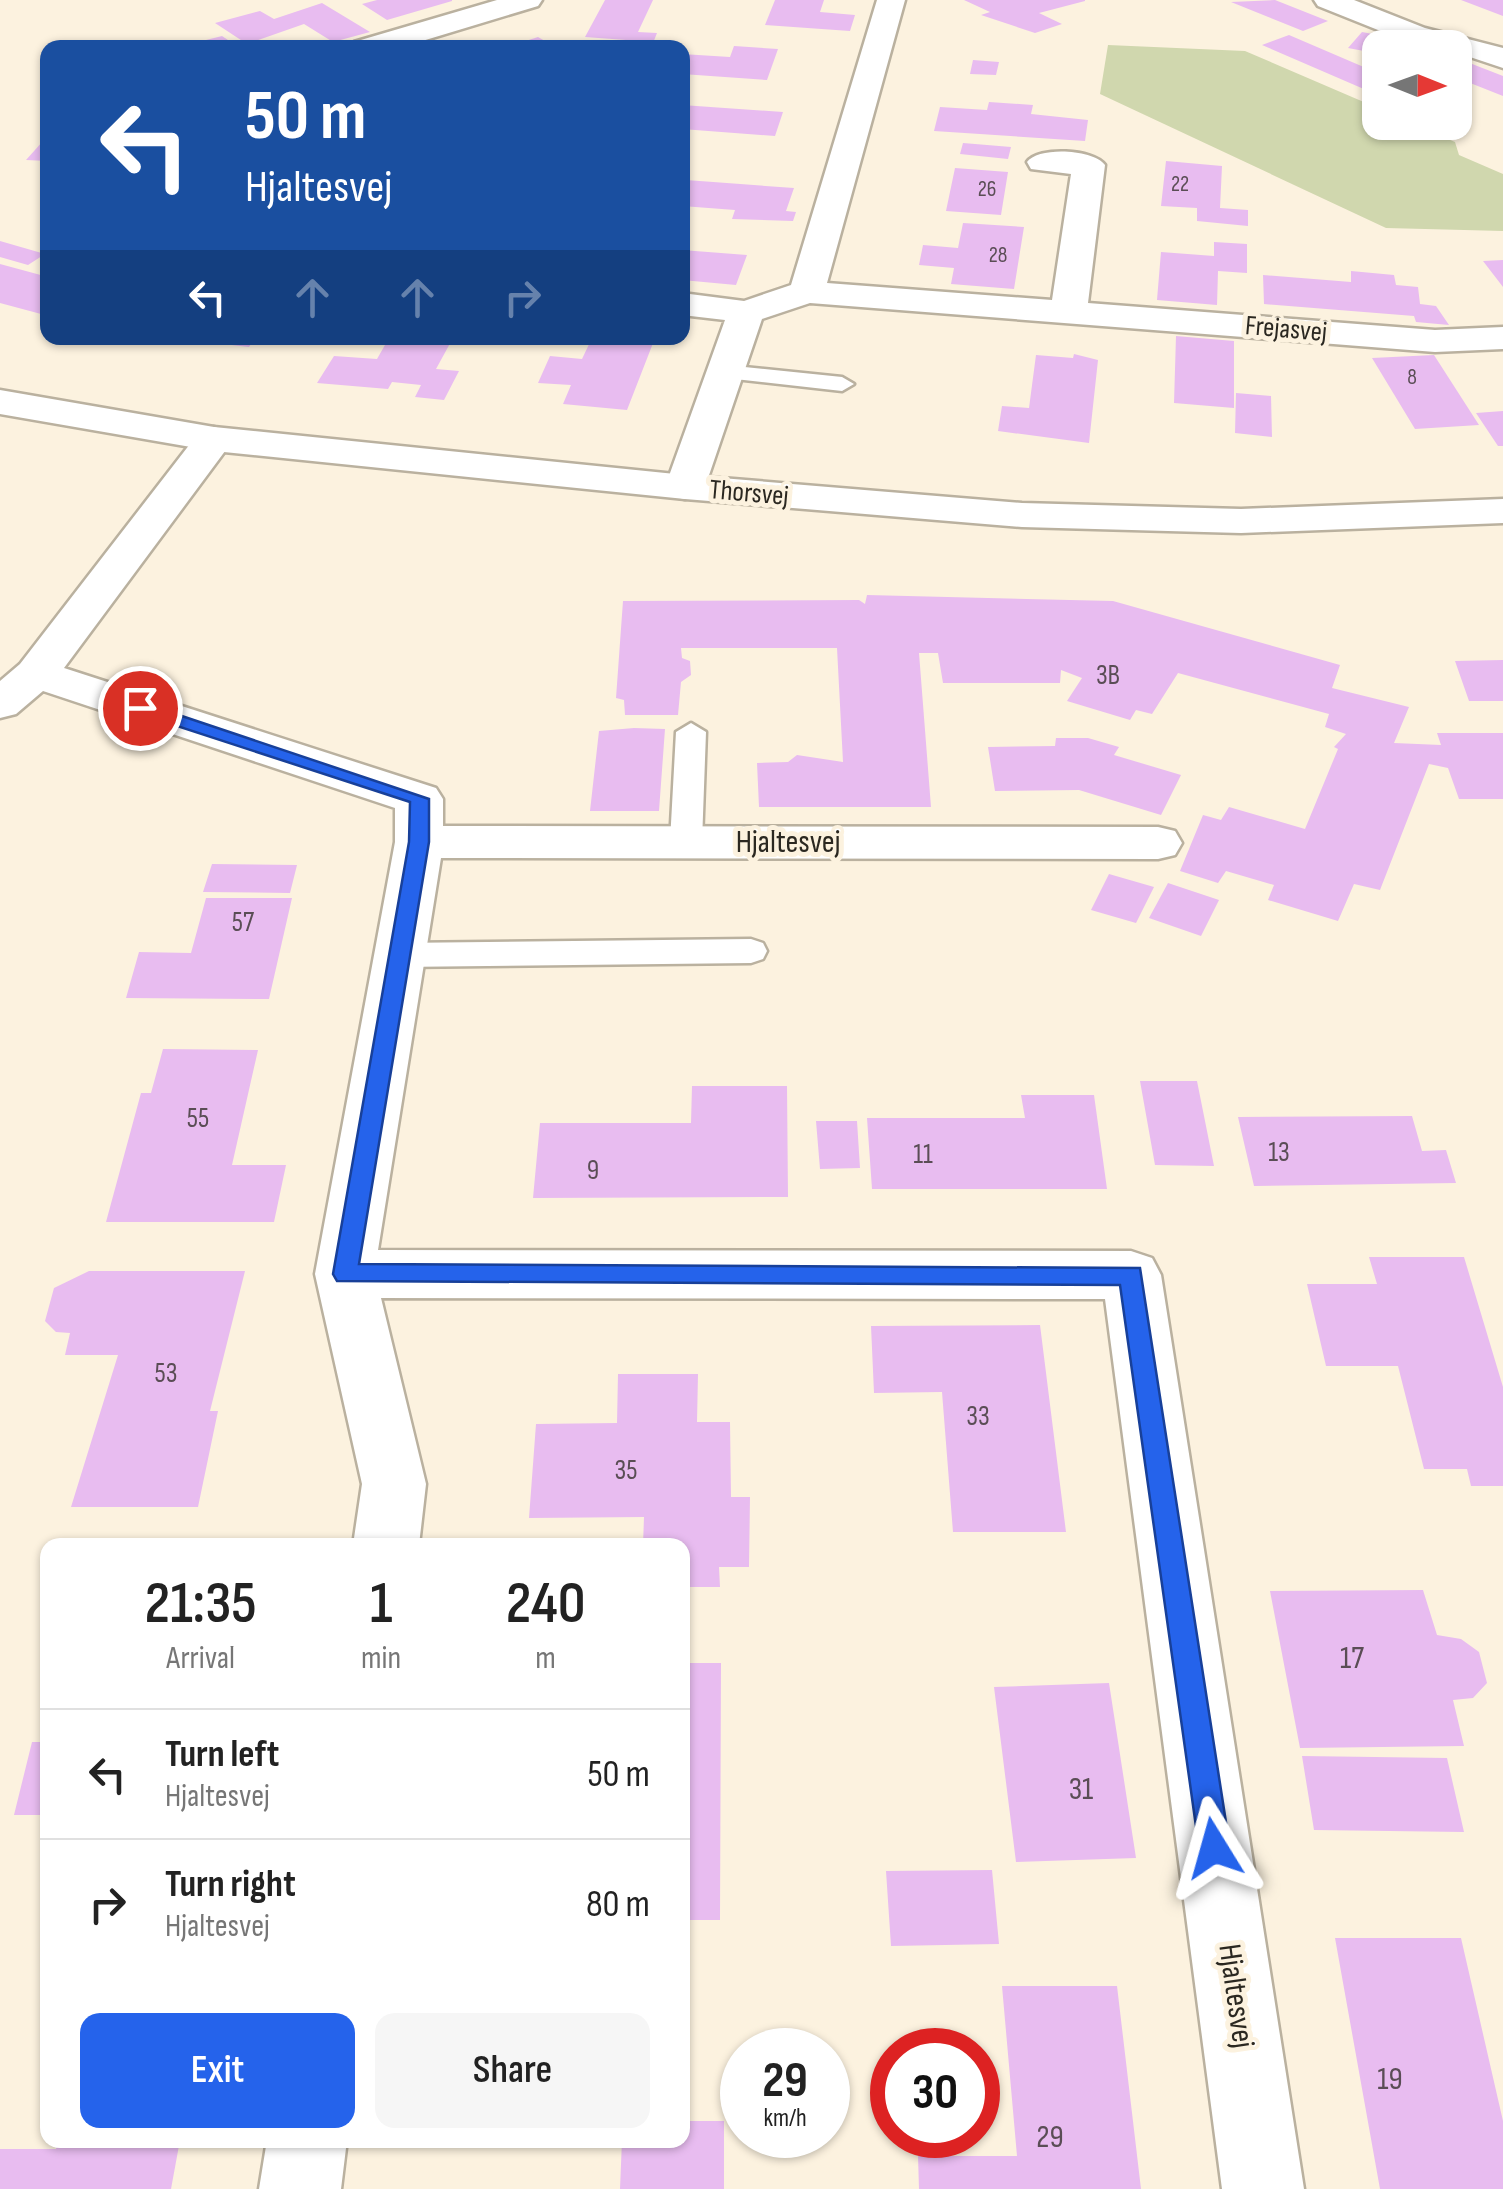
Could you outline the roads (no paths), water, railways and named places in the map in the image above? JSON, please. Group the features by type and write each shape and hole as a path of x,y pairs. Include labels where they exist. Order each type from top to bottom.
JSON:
{"street":[{"path":"392,40 528,0"},
{"path":"807,292 890,0"},
{"path":"1328,0 1418,36 1471,46 1503,59"},
{"path":"1043,162 1089,165 1069,311"},
{"name":"Frejasvej","path":"690,305 746,312 807,292 1434,341 1503,338"},
{"path":"685,488 746,312"},
{"name":"Thorsvej","path":"0,402 214,440 685,488 1062,516 1241,521 1503,511"},
{"path":"214,440 18,689 420,799 419,842 346,1274 394,1484 387,1538"},
{"name":"Hjaltesvej","path":"419,842 1158,843"},
{"name":"Hjaltesvej","path":"346,1274 1131,1275 1263,2189"},
{"path":"300,2189 306,2148"}],"lane":[{"path":"725,372 842,384"},
{"path":"686,842 690,732"},
{"path":"398,955 750,951"}]}
